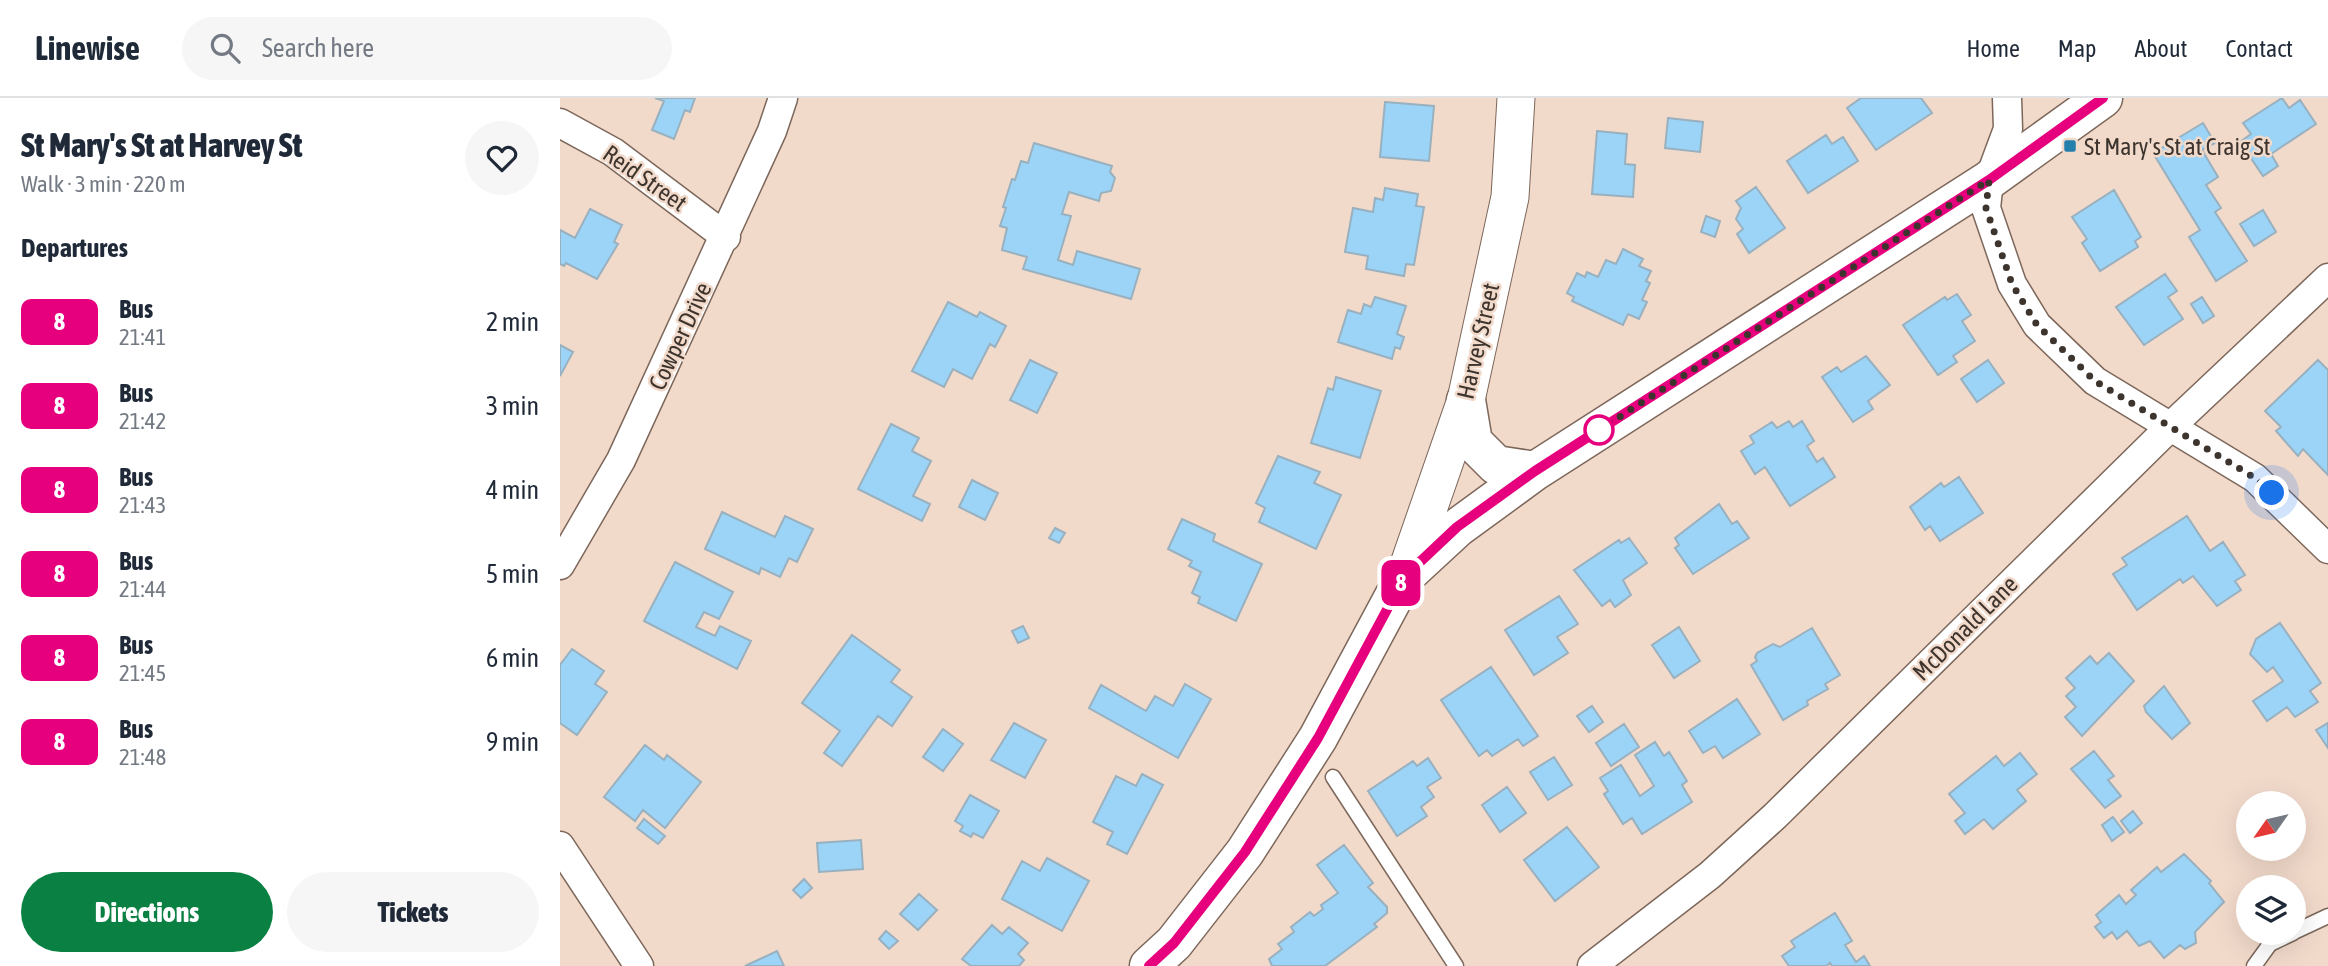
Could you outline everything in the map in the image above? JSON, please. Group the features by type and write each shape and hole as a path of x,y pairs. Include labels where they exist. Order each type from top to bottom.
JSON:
{"main road":[{"path":"1149,966 1174,943 1245,852 1318,738 1405,576 1457,527 1535,471 1989,180 2103,98"},
{"path":"1466,400 1473,442 1496,465 1535,471"}],"street":[{"name":"Cowper Drive","path":"560,565 621,460 726,237 772,131 783,98"},
{"name":"Harvey Street","path":"1405,576 1466,400 1510,197 1516,98"},
{"path":"2007,98 2008,129 1989,180 1986,208 2012,284 2037,325 2095,381 2255,478 2328,549"},
{"name":"Reid Street","path":"560,123 613,152 726,237"},
{"name":"McDonald Lane","path":"1591,966 1710,875 1766,824 2169,428 2328,278"},
{"path":"560,846 639,966"}],"lane":[{"path":"1333,777 1456,966"},
{"path":"2306,926 2328,916"},
{"path":"2254,966 2269,945"}],"building":[{"path":"655,98 695,98 690,112 685,110 674,139 652,130 664,101"},
{"path":"1861,98 1921,98 1932,113 1876,150 1847,108"},
{"path":"2282,98 2289,108 2300,100 2316,124 2271,154 2278,166 2263,176 2240,142 2251,134 2243,123"},
{"path":"1385,102 1434,106 1429,161 1380,157"},
{"path":"1668,118 1703,122 1700,152 1665,148"},
{"path":"2203,123 2215,143 2202,150 2218,177 2206,185 2221,208 2215,212 2247,261 2216,281 2189,237 2200,230 2153,153"},
{"path":"1597,131 1627,134 1625,164 1635,165 1633,197 1592,194"},
{"path":"1826,135 1832,144 1843,137 1858,161 1808,193 1787,161"},
{"path":"1034,143 1112,166 1110,172 1115,178 1111,191 1101,193 1099,201 1069,192 1062,214 1071,216 1058,260 1073,265 1077,251 1140,269 1131,299 1023,269 1027,257 1002,250 1007,228 1000,226 1006,208 1003,207 1012,179 1015,180 1021,161 1028,163"},
{"path":"1756,187 1785,228 1749,253 1737,234 1743,229 1736,219 1741,208 1736,201"},
{"path":"1385,188 1418,194 1416,206 1424,207 1414,265 1406,264 1404,276 1366,269 1368,256 1345,252 1353,208 1373,212 1375,198 1383,200"},
{"path":"2114,190 2141,237 2135,241 2138,247 2100,271 2082,243 2087,239 2072,217"},
{"path":"590,209 622,225 614,242 618,244 597,279 566,263 564,266 560,264 560,230 575,238"},
{"path":"2263,210 2276,232 2254,246 2240,224"},
{"path":"1706,216 1720,221 1715,237 1701,232"},
{"path":"1623,249 1643,259 1639,266 1651,271 1646,281 1650,283 1642,300 1647,302 1639,319 1628,314 1623,325 1572,301 1574,297 1567,293 1577,273 1585,277 1587,272 1598,277 1606,260 1616,264"},
{"path":"2165,274 2177,291 2168,297 2183,319 2144,345 2116,307"},
{"path":"1957,294 1971,315 1962,321 1975,341 1953,356 1957,362 1938,375 1903,325 1945,297 1947,300"},
{"path":"1375,297 1406,306 1397,334 1404,337 1400,349 1395,347 1392,359 1338,342 1348,310 1361,314 1364,304 1371,307"},
{"path":"2202,297 2214,316 2203,323 2191,304"},
{"path":"948,302 977,317 980,312 1006,326 995,347 990,344 972,379 953,369 944,387 912,371"},
{"path":"560,345 573,352 560,376"},
{"path":"1866,356 1890,385 1868,401 1873,409 1853,422 1822,377 1837,367 1841,372"},
{"path":"1030,360 1057,373 1037,413 1010,400"},
{"path":"1988,360 2004,383 1977,402 1961,379"},
{"path":"2318,360 2328,370 2328,475 2303,449 2298,456 2276,431 2281,427 2265,411"},
{"path":"1336,377 1381,391 1360,458 1311,443 1328,388 1333,390"},
{"path":"1789,421 1793,427 1802,421 1814,441 1807,446 1817,462 1823,458 1835,477 1790,506 1765,467 1755,474 1741,451 1754,443 1750,436 1772,422 1777,428"},
{"path":"891,424 919,438 912,451 931,461 913,496 930,504 922,521 858,489"},
{"path":"1278,456 1320,472 1314,483 1341,495 1316,549 1259,522 1265,508 1256,503"},
{"path":"1959,477 1983,513 1940,541 1930,526 1925,530 1910,507 1941,483 1944,487"},
{"path":"972,480 998,493 985,520 959,507"},
{"path":"1719,504 1732,524 1737,521 1749,538 1693,574 1675,548 1679,545 1675,538"},
{"path":"722,512 775,537 785,516 813,529 797,562 789,558 780,577 761,568 759,574 705,549"},
{"path":"2187,516 2210,551 2223,542 2245,575 2235,581 2241,590 2217,606 2193,576 2183,583 2180,579 2137,610 2113,574 2127,565 2122,558"},
{"path":"1182,519 1215,534 1213,541 1262,564 1236,621 1198,603 1200,597 1192,593 1201,572 1189,566 1192,561 1168,549"},
{"path":"1055,528 1065,533 1059,543 1049,538"},
{"path":"1629,538 1647,563 1623,580 1631,595 1615,607 1610,600 1602,606 1574,570 1619,540 1621,543"},
{"path":"675,562 733,592 719,619 704,612 696,627 715,636 720,626 751,641 737,669 644,621"},
{"path":"1559,596 1578,624 1557,637 1568,653 1534,675 1505,630"},
{"path":"2280,623 2321,683 2310,691 2318,702 2295,717 2287,707 2267,721 2253,701 2283,681 2273,667 2267,672 2250,654 2256,639"},
{"path":"1023,626 1029,638 1018,643 1012,631"},
{"path":"1679,627 1700,661 1674,678 1652,645"},
{"path":"1812,628 1840,675 1825,684 1828,689 1807,701 1808,705 1783,720 1751,665 1757,661 1757,653 1773,644 1780,647"},
{"path":"852,635 900,670 891,682 912,697 892,726 878,716 842,766 824,753 840,731 802,703"},
{"path":"572,649 604,671 595,684 607,692 577,735 560,723 560,665"},
{"path":"2109,653 2134,681 2082,736 2065,717 2076,707 2066,696 2075,688 2066,678 2090,656 2097,664"},
{"path":"1491,667 1538,736 1523,746 1518,739 1492,756 1487,750 1479,756 1441,700"},
{"path":"1185,684 1211,699 1178,758 1089,708 1101,685 1146,711 1155,696 1173,706"},
{"path":"2164,686 2190,723 2172,739 2146,712 2144,706"},
{"path":"1737,699 1760,734 1723,758 1715,746 1703,753 1689,731"},
{"path":"1592,706 1603,722 1589,732 1577,716"},
{"path":"1014,723 1046,740 1025,778 991,760"},
{"path":"2328,723 2328,748 2316,730"},
{"path":"1624,724 1639,747 1611,766 1596,743"},
{"path":"943,729 963,744 943,771 923,757"},
{"path":"1655,742 1664,756 1669,752 1687,781 1682,785 1692,802 1642,834 1632,818 1623,824 1604,794 1608,791 1600,778 1621,765 1640,796 1654,786 1635,755"},
{"path":"645,745 664,760 667,755 701,782 665,828 643,810 635,821 604,797"},
{"path":"2094,751 2114,776 2108,780 2121,796 2105,808 2071,769"},
{"path":"2020,753 2037,774 2017,790 2026,801 1993,829 1984,819 1965,834 1955,821 1965,813 1949,794 1996,756 2004,766"},
{"path":"1554,757 1572,785 1548,800 1530,772"},
{"path":"1428,758 1441,778 1427,787 1434,797 1421,807 1427,816 1397,836 1368,791 1413,761 1417,766"},
{"path":"1142,774 1163,785 1127,854 1107,844 1113,832 1093,822 1116,776 1136,786"},
{"path":"1507,787 1526,813 1500,832 1482,805"},
{"path":"970,795 999,811 983,838 973,833 971,837 960,831 963,826 955,821"},
{"path":"2133,811 2142,823 2130,833 2121,821"},
{"path":"2113,817 2124,832 2112,841 2102,825"},
{"path":"644,819 665,836 658,844 637,828"},
{"path":"1567,827 1599,867 1555,901 1524,860"},
{"path":"861,840 863,869 819,872 817,843"},
{"path":"1344,845 1373,883 1368,887 1387,907 1387,913 1374,924 1377,927 1325,966 1272,966 1269,959 1282,949 1278,944 1294,932 1291,927 1310,912 1314,916 1323,909 1321,905 1338,893 1317,865"},
{"path":"2184,854 2211,881 2209,883 2224,902 2195,932 2196,943 2185,949 2180,945 2164,958 2150,941 2139,946 2127,931 2117,939 2112,932 2104,938 2095,927 2101,922 2096,915 2119,895 2126,904 2136,895 2131,890 2157,867 2161,872"},
{"path":"1047,858 1089,881 1062,931 1002,899 1022,861 1040,871"},
{"path":"804,879 812,888 801,898 793,890"},
{"path":"919,894 937,910 918,930 900,914"},
{"path":"1835,913 1852,941 1845,945 1856,962 1864,956 1870,966 1832,966 1830,963 1826,966 1789,966 1782,956 1795,947 1791,941"},
{"path":"992,925 1002,934 1009,927 1028,943 1018,954 1024,960 1019,966 971,966 962,959"},
{"path":"886,931 898,941 889,949 879,939"},
{"path":"777,951 784,966 745,966"}],"bus line":[{"name":"8","path":"1149,966 1174,943 1245,852 1318,738 1405,576 1457,527 1535,471 1989,180 2103,98"}],"place":[{"name":"St Mary's St at Craig St","path":"2070,146"}],"route":[{"path":"1599,430 1989,180 1986,208 2012,284 2037,325 2095,381 2255,478 2272,493"}]}
